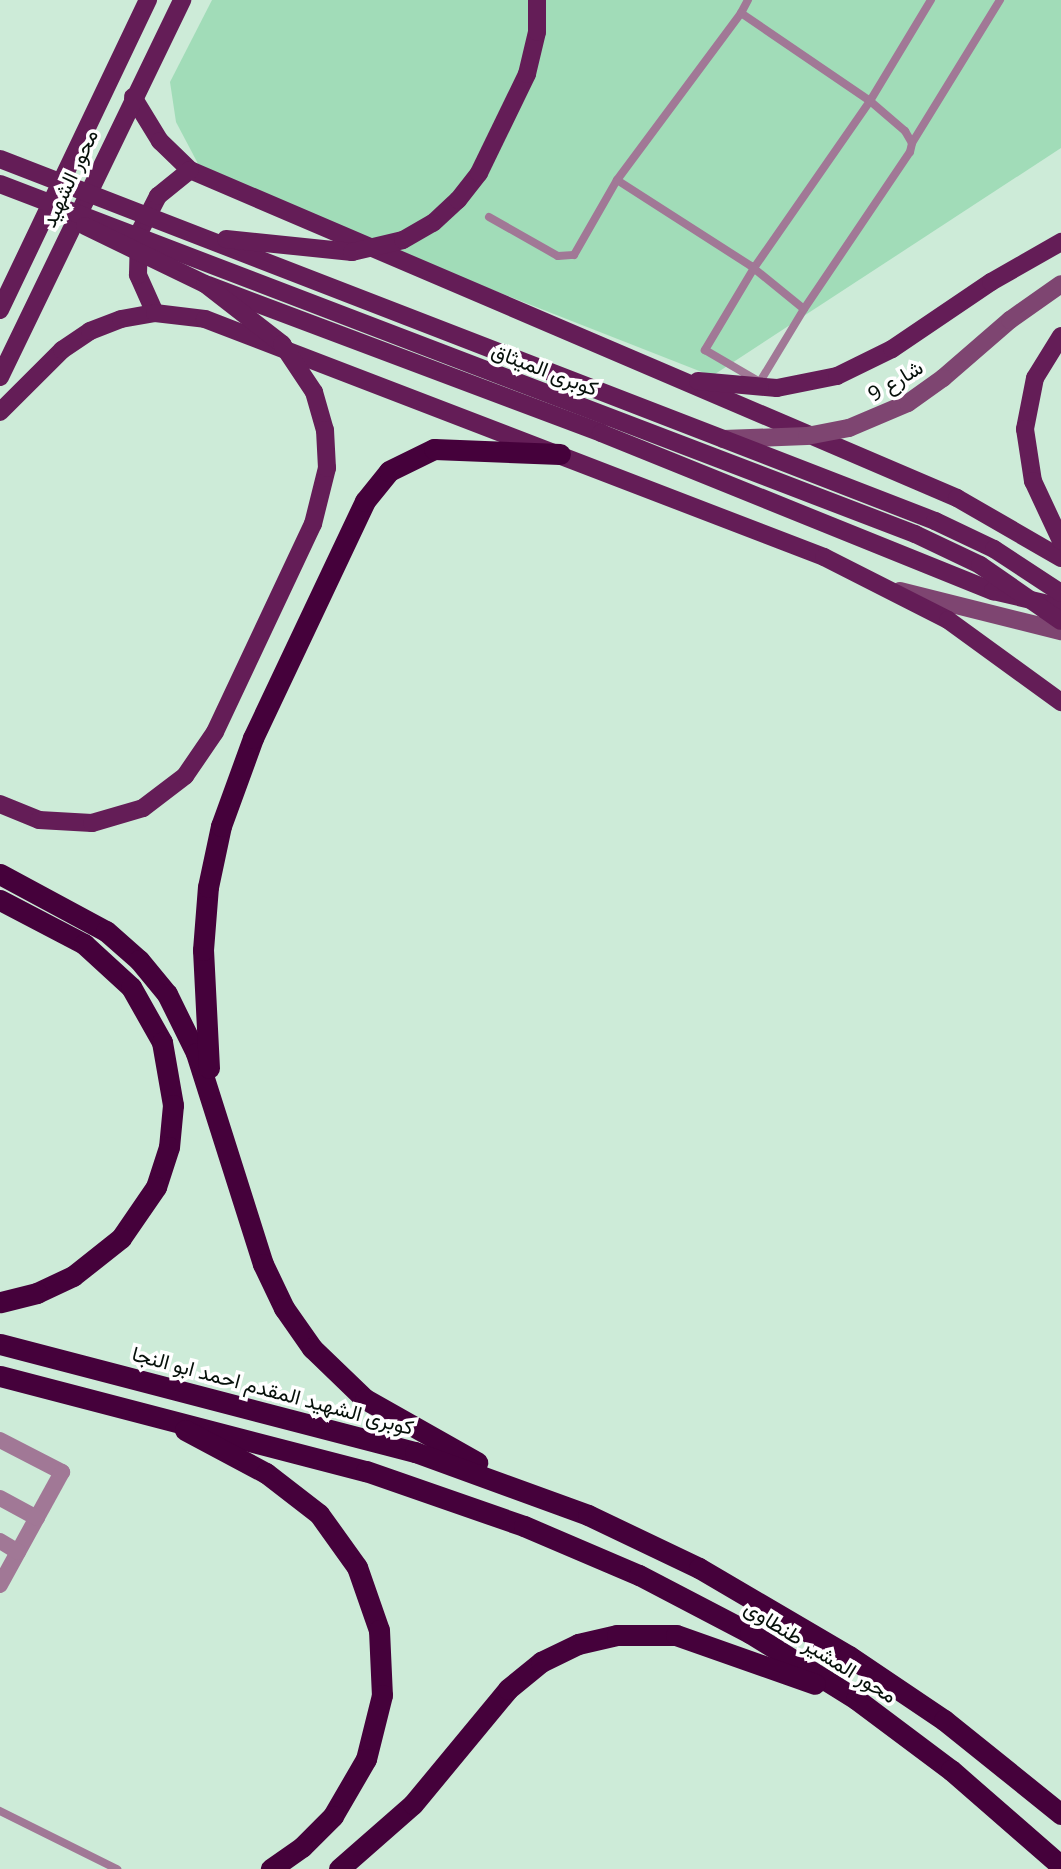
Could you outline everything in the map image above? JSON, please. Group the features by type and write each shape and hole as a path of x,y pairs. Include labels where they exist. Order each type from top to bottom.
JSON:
{"highway":[{"path":"212,1102 203,950 208,887 221,826 253,738 365,501 389,471 434,449 559,454"},
{"path":"0,874 88,919 139,960 178,1013 212,1102 263,1264 284,1308 312,1348 346,1383 385,1413 531,1492"},
{"path":"0,900 93,950 117,971 143,1004 168,1063 173,1105 169,1147 146,1205 107,1252 55,1285 0,1302"},
{"name":"كوبرى الشهيد المقدم احمد ابو النجا","path":"0,1343 403,1449 531,1492"},
{"path":"0,1376 152,1413 266,1473 303,1499 346,1548 374,1608 382,1651 382,1695 366,1759 333,1816 302,1847 271,1869"},
{"name":"محور المشير طنطاوى","path":"152,1413 366,1471 524,1526 695,1603 856,1699 951,1770 1061,1866"},
{"name":"محور المشير طنطاوى","path":"531,1492 644,1540 802,1626 944,1720 1061,1814"},
{"path":"340,1869 414,1804 493,1704 541,1662 578,1644 617,1635 676,1635 856,1699"}],"main road":[{"name":"محور الشهيد","path":"0,310 148,0"},
{"name":"محور الشهيد","path":"0,377 182,0"},
{"path":"172,20 189,0"},
{"path":"200,236 352,252 402,240 433,223 458,200 479,173 527,74 537,33 537,0"},
{"path":"133,97 152,131 190,170 957,498 1061,558"},
{"name":"كوبرى الميثاق","path":"0,159 965,534 1061,593"},
{"path":"155,313 138,275 139,233 158,196 190,170"},
{"name":"كوبرى الميثاق","path":"0,184 915,534 990,572 1061,621"},
{"path":"40,199 126,248 205,284 613,438 993,591 1061,607"},
{"path":"678,379 758,385 808,383 856,368 1061,242"},
{"path":"0,804 39,820 92,823 143,808 185,776 211,740 313,524 327,468 325,430 305,375 268,330 205,284"},
{"name":"شارع 9","path":"721,439 807,436 849,428 908,403 943,378 1010,320 1061,284"},
{"path":"0,412 76,339 113,321 155,313 205,319 794,544 884,586 980,640 1061,702"},
{"path":"1061,336 1035,378 1025,429 1033,481 1061,541"},
{"path":"884,586 1061,631"}],"street":[{"path":"0,1440 62,1472 0,1585"},
{"path":"0,1498 37,1518"},
{"path":"0,1541 18,1552"}],"lane":[{"path":"489,217 558,256 574,255 617,180 748,0"},
{"path":"931,0 870,101 754,268 705,350 758,385 1000,0"},
{"path":"741,13 870,101 905,131 912,143"},
{"path":"617,180 754,268 804,309"},
{"path":"0,1811 117,1869"}],"green space":[{"path":"212,0 1061,0 1061,148 712,376 205,177 176,122 170,82"}]}
